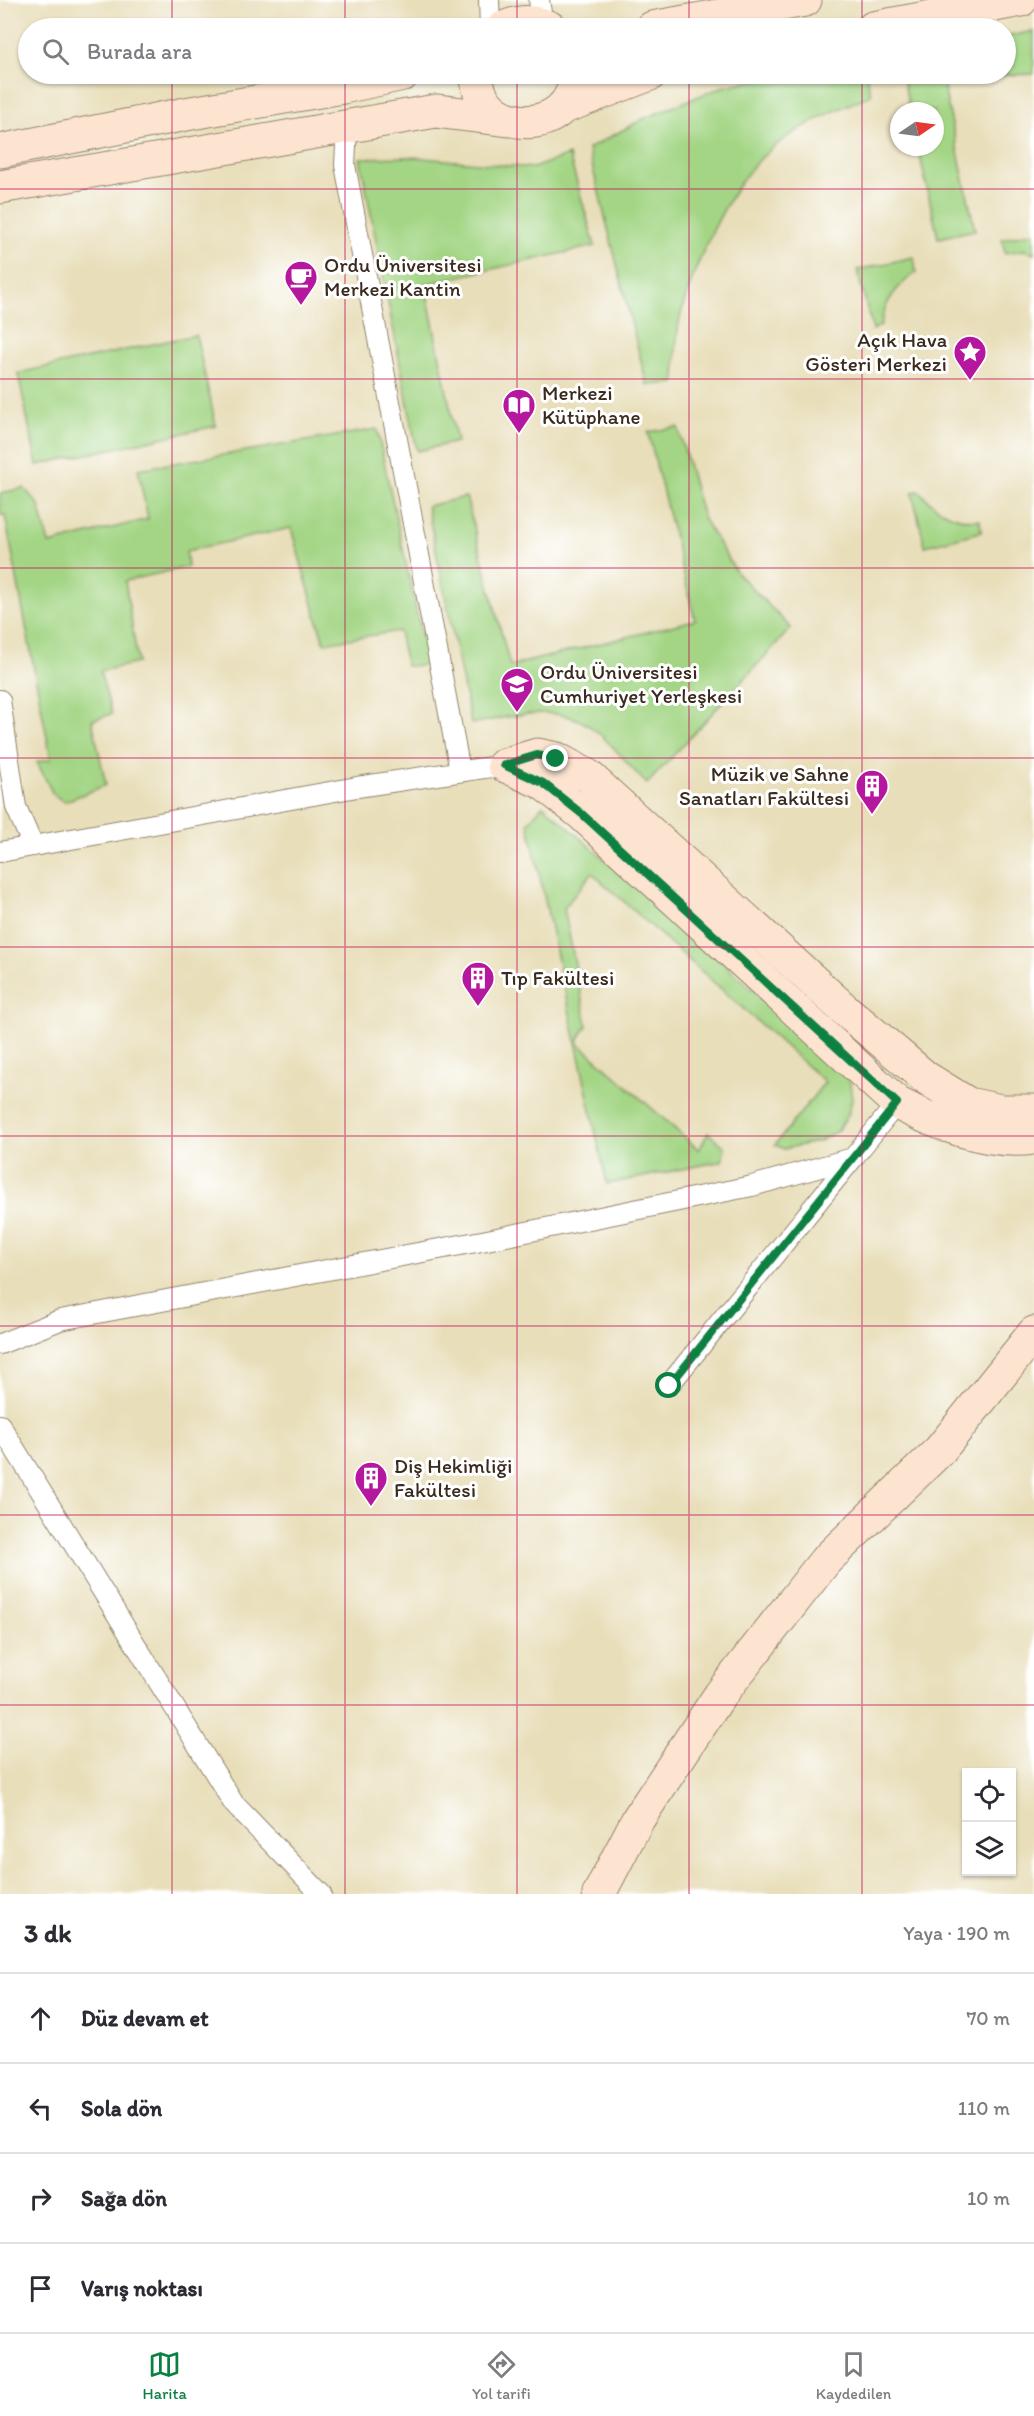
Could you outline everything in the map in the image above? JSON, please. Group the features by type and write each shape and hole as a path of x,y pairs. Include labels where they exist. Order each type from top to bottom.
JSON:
{"street":[{"path":"707,18 805,0"},
{"path":"926,18 1021,0"},
{"path":"0,151 190,113 358,84"},
{"path":"479,84 488,104 511,120"},
{"path":"564,107 572,95 574,84"},
{"path":"0,187 436,111 525,123 540,121 564,107 624,84"},
{"path":"504,765 537,755 556,759 588,776 835,1001 926,1078 968,1104 1001,1111 1034,1111"},
{"path":"504,765 543,783 582,814 897,1103 931,1121 983,1136 1022,1140 1034,1138"},
{"path":"599,1894 638,1819 720,1695 825,1561 940,1450 1034,1333"}],"lane":[{"path":"489,0 490,18"},
{"path":"347,126 345,165 460,771"},
{"path":"0,700 16,807 33,846"},
{"path":"0,852 504,765"},
{"path":"669,1386 897,1103"},
{"path":"0,1344 60,1320 510,1236 752,1186 853,1158"},
{"path":"0,1425 234,1804 321,1894"}],"green space":[{"path":"1034,31 1034,74 1016,75 1016,35"},
{"path":"736,84 868,84 871,95 792,134 764,155 752,168 729,201 718,222 689,289 678,328 675,383 647,385 588,149 645,118 722,87"},
{"path":"904,84 943,84 975,230 938,238 920,156 944,156 944,102 908,102"},
{"path":"569,155 595,246 425,284 457,442 417,451 360,158 412,157 533,168"},
{"path":"1034,232 1034,253 1024,250 1005,253 1002,239"},
{"path":"914,257 916,272 892,295 881,325 873,330 857,270"},
{"path":"196,335 216,426 37,465 18,373"},
{"path":"678,427 703,518 737,573 791,628 647,784 606,740 579,720 549,713 517,715 471,724 427,506 466,497 510,666 695,620 648,432"},
{"path":"377,429 428,665 406,666 399,631 324,643 291,528 186,551 188,567 125,581 138,663 100,671 112,714 92,720 106,785 64,802 53,794 37,762 51,759 5,515 0,515 0,493 24,488 39,505 49,544 148,519 138,469"},
{"path":"919,491 932,504 946,513 962,519 980,520 981,532 925,546 912,492"},
{"path":"543,805 832,1059 850,1082 852,1100 848,1115 837,1131 820,1141 784,1149 775,1145 825,1082 592,873 564,908 587,1025 577,1042 699,1150 708,1133 725,1147 722,1161 607,1184 528,823"}],"place":[{"name":"Ordu Üniversitesi Merkezi Kantin","path":"301,306"},
{"name":"Açık Hava Gösteri Merkezi","path":"970,381"},
{"name":"Merkezi Kütüphane","path":"519,434"},
{"name":"Ordu Üniversitesi Cumhuriyet Yerleşkesi","path":"517,713"},
{"name":"Müzik ve Sahne Sanatları Fakültesi","path":"872,815"},
{"name":"Tıp Fakültesi","path":"478,1007"},
{"name":"Diş Hekimliği Fakültesi","path":"371,1507"}],"route":[{"path":"556,759 537,755 504,765 543,783 582,814 897,1103 669,1386"}]}
